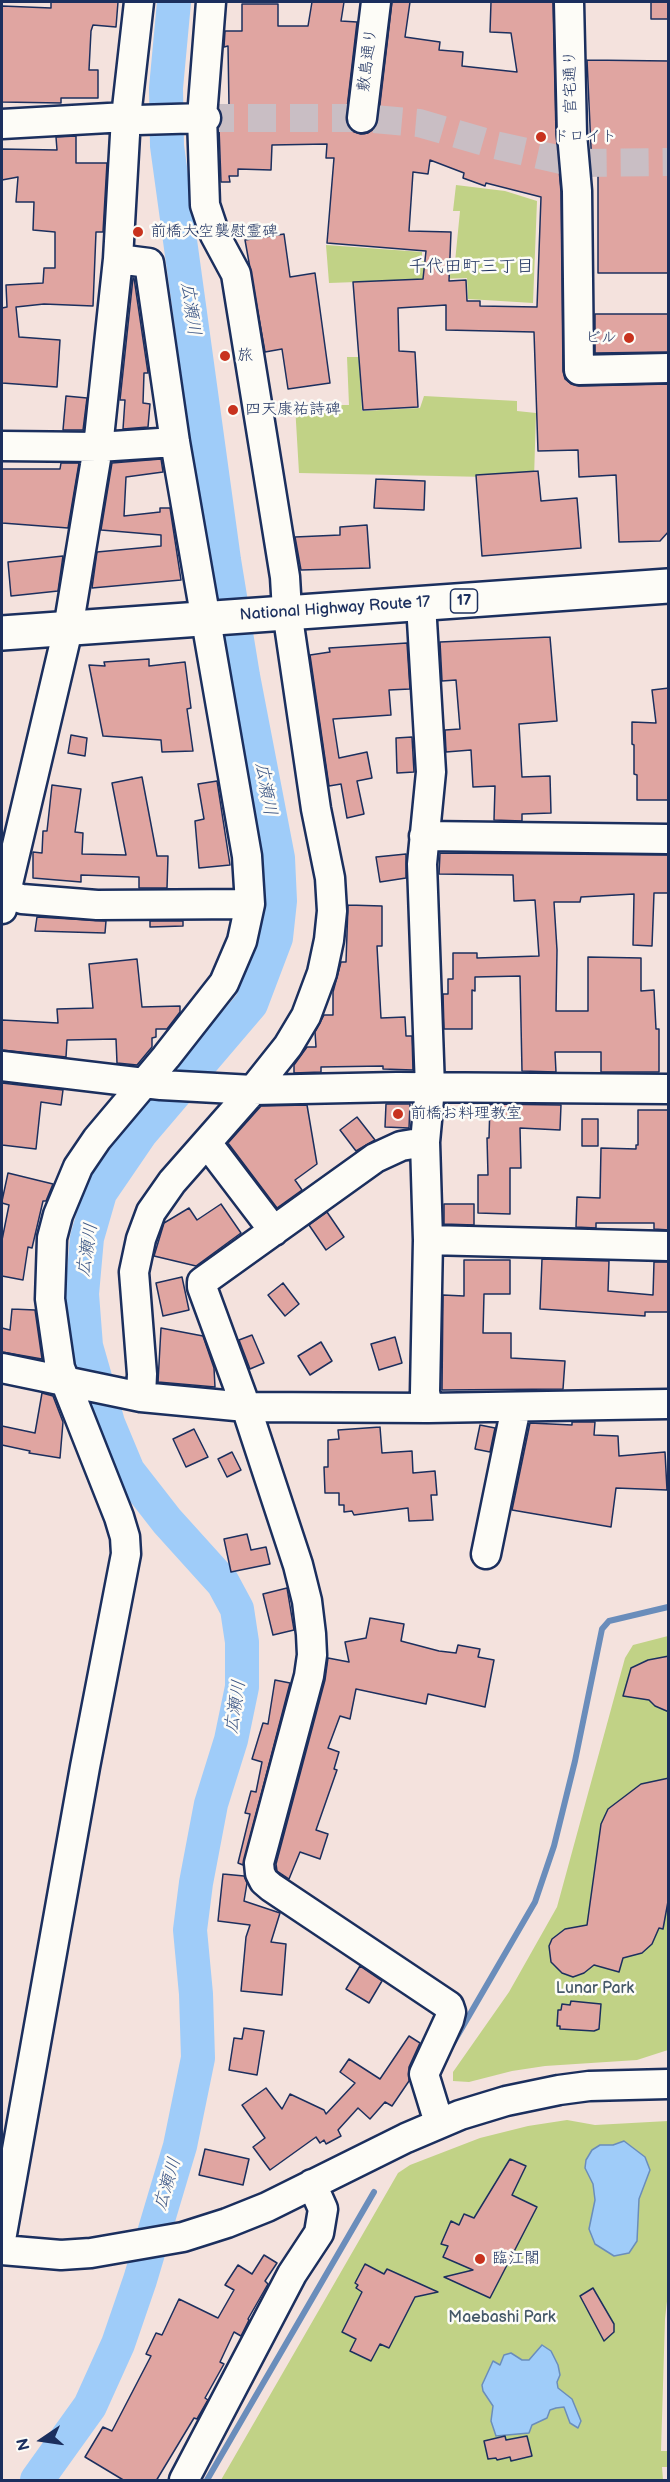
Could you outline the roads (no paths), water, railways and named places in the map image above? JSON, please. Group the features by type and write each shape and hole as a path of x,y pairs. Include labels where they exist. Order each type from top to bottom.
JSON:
{"highway":[{"name":"National Highway Route 17","path":"2,633 669,586"}],"street":[{"path":"139,2 132,119 98,447 68,629 4,902 22,899 98,905 250,904"},
{"path":"128,1395 142,1374 134,1272 141,1239 157,1205 172,1182 254,1090 288,1047 306,1016 322,973 332,911 330,878 273,613 285,577 236,274 215,235 205,205 198,118 211,2"},
{"name":"敷島通り","path":"362,118 376,2"},
{"name":"官宅通り","path":"569,2 579,370 669,368"},
{"path":"2,124 198,118"},
{"path":"2,2235 10,2143 126,1554 125,1537 119,1517 54,1334 50,1299 52,1238 58,1215 78,1167 96,1139 152,1084 166,1058 224,983 242,941 250,904 247,856 211,618 175,441 149,263 118,258"},
{"path":"2,446 98,447 175,441"},
{"path":"421,604 431,772 422,864 430,1088 425,1142 428,1240 425,1392 428,1408"},
{"path":"424,837 669,839"},
{"path":"2,1066 152,1084 254,1090 669,1089"},
{"path":"425,1142 400,1146 375,1158 202,1282 202,1287 246,1407 303,1583 311,1634 312,1655 309,1676 259,1863 260,1873 271,1887 449,2006 451,2012 449,2020 424,2074 439,2123"},
{"path":"207,1143 274,1231"},
{"path":"428,1240 669,1246"},
{"path":"2,1368 128,1395 246,1407 428,1408 669,1404"},
{"path":"486,1554 516,1407"},
{"path":"2,2250 61,2255 120,2250 183,2237 246,2216 439,2123 506,2101 589,2086 669,2084"},
{"path":"184,2481 292,2274 319,2233 323,2209 312,2184"}],"water":[{"path":"624,2141 645,2157 650,2170 639,2199 637,2241 629,2253 614,2256 595,2244 589,2229 595,2200 593,2184 585,2168 586,2160 592,2150 600,2145 613,2145"},
{"path":"542,2345 551,2351 558,2365 560,2375 557,2382 558,2388 572,2399 581,2421 578,2428 570,2423 564,2407 550,2410 547,2418 532,2425 529,2433 496,2436 491,2421 493,2406 483,2391 482,2385 493,2361 500,2365 504,2355 511,2353 522,2360 529,2360"}],"waterway":[{"name":"広瀬川","path":"37,2480 90,2406 118,2344 140,2280 180,2146 198,2058 196,1994 190,1930 196,1883 211,1804 231,1740 242,1687 242,1642 237,1609 223,1583 167,1521 128,1471 108,1423 86,1346 82,1294 87,1238 100,1193 141,1133 251,1004 276,938 280,901 278,858 243,676 224,560 167,146 166,88 174,2"},
{"path":"452,2045 535,1902 554,1846 575,1761 602,1629 609,1621 668,1607"},
{"path":"207,2480 374,2192"}],"tunnel":[{"path":"206,118 362,118 419,123 495,145 575,163 668,162"}],"place":[{"name":"ドロイト","path":"541,137"},
{"name":"前橋大空襲慰霊碑","path":"138,232"},
{"name":"ビル","path":"629,338"},
{"name":"旅","path":"225,356"},
{"name":"四天康祐詩碑","path":"233,410"},
{"name":"前橋お料理教室","path":"398,1114"},
{"name":"臨江閣","path":"480,2259"}],"district":[{"name":"千代田町三丁目","path":"471,267"}],"park label":[{"name":"Lunar Park","path":"595,1989"},
{"name":"Maebashi Park","path":"502,2318"}]}
